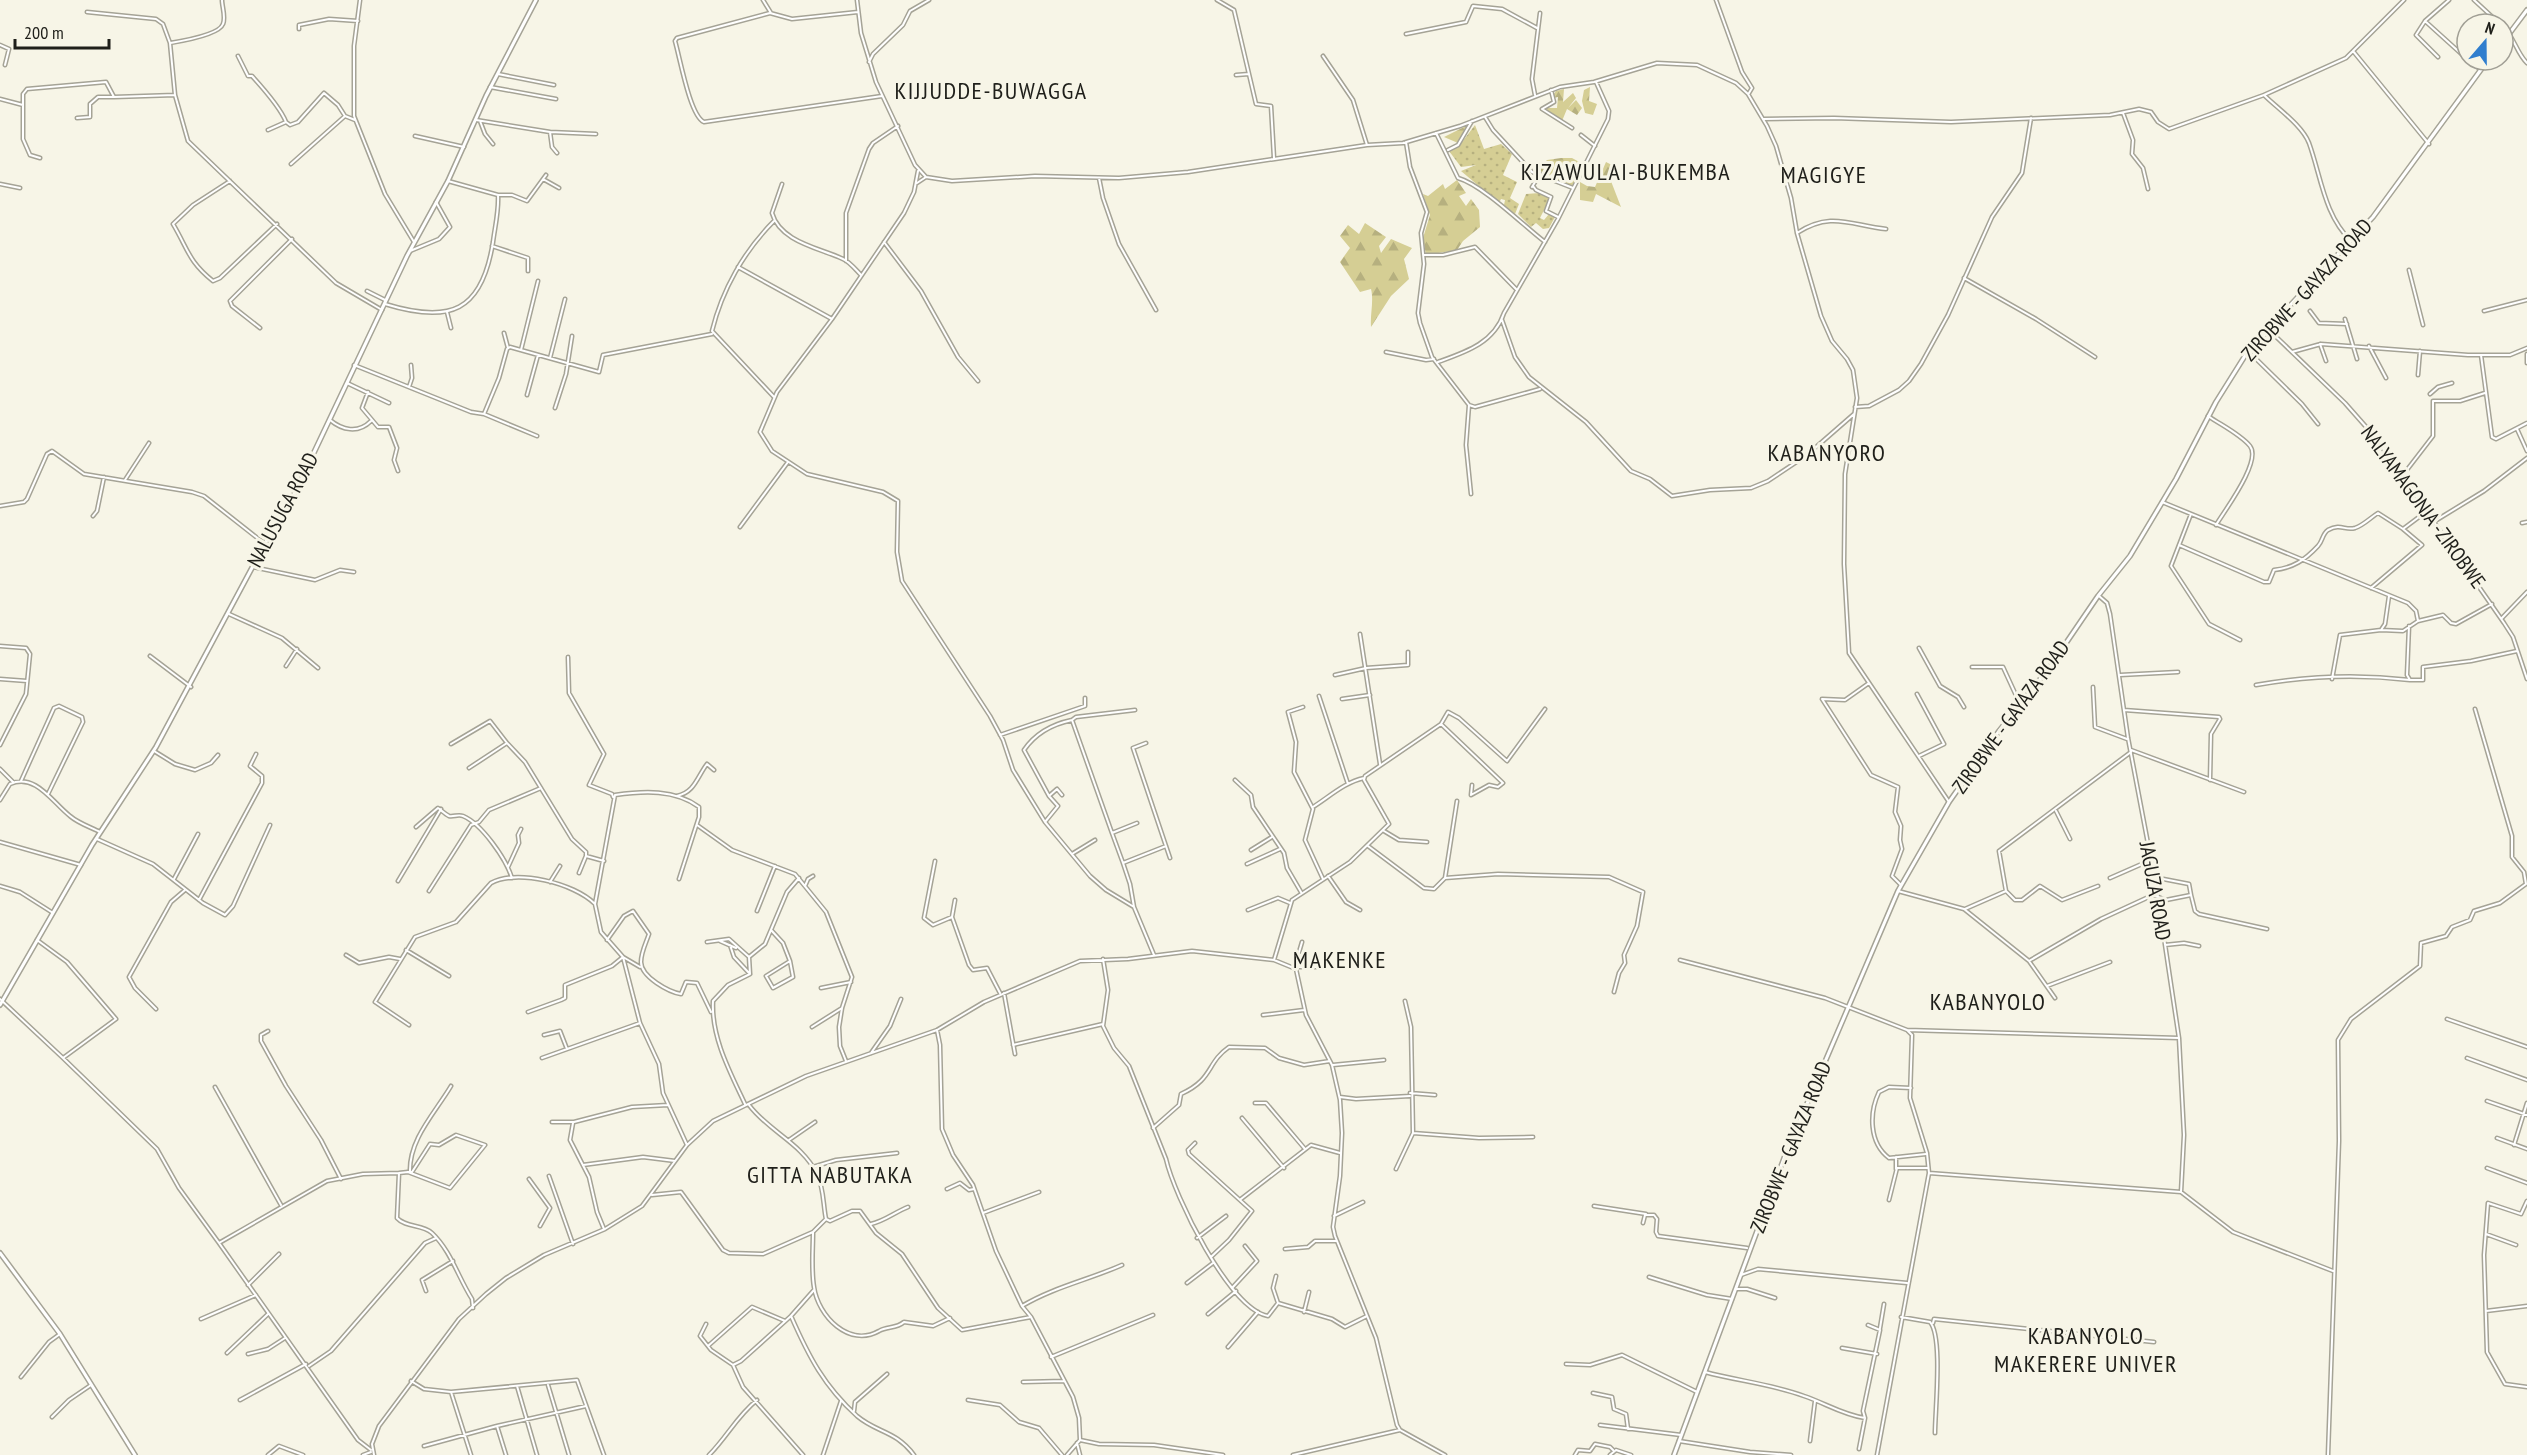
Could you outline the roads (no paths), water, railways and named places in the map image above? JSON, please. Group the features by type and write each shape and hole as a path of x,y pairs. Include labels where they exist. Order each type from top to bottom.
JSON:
{"street":[{"path":"170,43 214,32 222,27 224,20 222,0"},
{"path":"360,0 352,99 355,120 386,194 414,242"},
{"name":"NALUSUGA ROAD","path":"1,1002 96,838 154,751 291,501 414,242 448,181 478,121 490,87 536,0"},
{"path":"763,0 772,13"},
{"path":"857,0 869,62 882,96 918,171 917,183 904,213 832,319 774,397 760,432 765,445 788,462 816,477 883,492 898,501 897,552 900,577 1000,735 1013,770 1044,822 1107,890 1134,907"},
{"path":"869,62 873,54 903,25 910,11 929,0"},
{"path":"1217,0 1234,10 1256,104 1271,107 1274,159"},
{"path":"1716,0 1742,72 1752,88 1748,94"},
{"path":"1763,119 1834,118 1951,122 2082,117 2144,109 2151,112 2163,126 2173,128 2264,95 2346,58 2404,0"},
{"path":"2438,57 2416,35 2425,21 2449,0"},
{"path":"2474,0 2487,12"},
{"path":"1406,34 1466,22 1473,6 1502,9 1537,28"},
{"path":"2515,26 2527,10"},
{"path":"87,12 156,19 163,24 170,43 175,95 188,141 336,283 382,310"},
{"path":"858,12 792,19 772,13 676,39 692,105 700,120 709,122 882,96"},
{"path":"1535,95 1532,79 1540,13"},
{"path":"299,29 299,25 317,20 358,21"},
{"path":"2425,21 2455,49"},
{"path":"0,45 9,49 5,65"},
{"path":"2515,46 2518,54 2527,63"},
{"path":"2353,51 2429,144"},
{"path":"238,56 249,76 252,76 263,92 281,109 286,122 290,125 298,122 324,93 338,105 345,116 355,120"},
{"path":"1323,56 1353,100 1367,145"},
{"path":"918,171 926,177 952,181 1035,176 1099,178 1188,172 1367,145 1407,142 1472,121 1535,95 1596,82 1657,63 1697,65 1736,83 1748,94 1776,146 1797,233 1826,329 1853,370 1857,398 1845,474 1844,564 1848,642 1852,659 1949,802"},
{"name":"ZIROBWE - GAYAZA ROAD","path":"1674,1455 1790,1143 1898,891 1949,802 2098,596 2130,556 2208,416 2248,351 2257,346 2268,329 2351,242 2380,208 2429,144 2478,72"},
{"path":"498,74 554,85"},
{"path":"1236,75 1249,74"},
{"path":"40,158 30,155 24,146 24,91 106,82 114,98"},
{"path":"1438,362 1457,357 1487,339 1502,320 1595,146 1609,114 1596,82"},
{"path":"490,87 556,99"},
{"path":"1551,90 1554,102 1542,109 1572,129"},
{"path":"77,118 90,117 90,104 98,97 175,95"},
{"path":"2264,95 2307,139 2325,197 2341,231 2351,242"},
{"path":"0,99 23,105"},
{"path":"2123,113 2133,140 2132,154 2143,168 2148,189"},
{"path":"291,164 345,116"},
{"path":"1485,116 1503,142 1532,172 1573,188"},
{"path":"1855,407 1869,406 1909,381 1948,315 1992,217 2022,173 2031,118"},
{"path":"478,121 550,132 596,134"},
{"path":"478,121 493,144"},
{"path":"1448,150 1458,145 1472,121"},
{"path":"268,130 286,122"},
{"path":"846,261 846,213 869,149 873,143 898,126"},
{"path":"550,132 552,147 557,153"},
{"path":"1436,133 1458,178 1470,183 1502,206 1545,242"},
{"path":"1581,135 1595,146"},
{"path":"415,136 464,147"},
{"path":"1407,142 1410,167 1426,212 1421,233 1424,278 1418,313 1422,331 1434,359 1469,405 1466,446 1471,494"},
{"path":"1540,174 1533,186 1536,190 1551,197 1546,211 1558,217"},
{"path":"448,181 528,201 546,175"},
{"path":"917,183 926,177"},
{"path":"1099,178 1103,198 1119,244 1156,310"},
{"path":"543,179 559,188"},
{"path":"230,181 185,211 173,224 186,254 206,274 213,280 220,278 277,224"},
{"path":"0,184 20,188"},
{"path":"782,184 772,213 774,221 786,233 846,261 861,275"},
{"path":"367,291 386,302 420,312 447,312 467,303 481,286 492,246 498,195"},
{"path":"410,251 440,239 450,227 436,202"},
{"path":"1797,233 1807,226 1830,219 1848,220 1864,226 1886,229"},
{"path":"712,334 718,311 738,267 759,236 774,221"},
{"path":"260,327 232,306 230,301 292,239"},
{"path":"884,242 921,291 958,357 978,381"},
{"path":"492,246 528,258 528,271"},
{"path":"1424,255 1443,255 1475,247 1517,289"},
{"path":"738,267 832,319"},
{"path":"2409,270 2423,325"},
{"path":"1964,278 2036,319 2095,357"},
{"path":"520,350 538,281"},
{"path":"550,358 565,298"},
{"path":"2484,311 2527,300"},
{"path":"447,312 451,328"},
{"path":"2310,312 2319,323 2347,324"},
{"path":"1502,320 1517,360 1541,388 1586,422 1631,471 1653,481 1667,493 1677,496 1710,490 1751,488 1768,481 1807,455 1854,414"},
{"path":"2345,320 2357,359"},
{"name":"NALYAMAGONJA -ZIROBWE","path":"2268,329 2345,403 2375,437 2427,511 2436,520 2501,618 2527,679"},
{"path":"484,414 508,348 504,333"},
{"path":"508,348 600,372 603,355 712,334"},
{"path":"712,334 774,397"},
{"path":"555,408 566,374 572,336"},
{"path":"2320,344 2326,361"},
{"path":"2292,352 2320,344 2369,346 2446,355 2510,355 2527,348"},
{"path":"2369,346 2386,378"},
{"path":"2248,351 2302,404 2318,424"},
{"path":"2418,375 2420,351"},
{"path":"1386,352 1426,360 1434,359"},
{"path":"2527,354 2527,363"},
{"path":"526,394 538,355"},
{"path":"2481,355 2492,437 2496,439 2527,423"},
{"path":"354,365 537,436"},
{"path":"409,387 412,378 411,365"},
{"path":"347,383 389,403"},
{"path":"2430,394 2438,387 2452,383"},
{"path":"1469,405 1479,406 1541,388"},
{"path":"368,392 362,408 370,421 378,426 389,428 397,448 394,460 398,471"},
{"path":"2403,475 2433,436 2433,401 2460,401 2485,393"},
{"path":"2208,416 2249,445 2253,456 2249,470 2216,525"},
{"path":"330,420 340,428 354,429 366,426 370,421"},
{"path":"2517,429 2527,451"},
{"path":"124,480 149,443"},
{"path":"0,506 24,502 50,451 61,456 80,473 204,496 266,545"},
{"path":"2436,520 2484,491 2526,459 2527,466"},
{"path":"740,526 788,462"},
{"path":"93,516 97,511 104,477"},
{"path":"2162,502 2413,607 2418,621"},
{"path":"2403,529 2427,511"},
{"path":"2179,545 2264,582 2269,582 2274,570 2289,568 2302,561 2318,546 2325,532 2338,525 2354,528 2368,522 2378,513 2422,545 2371,588"},
{"path":"2191,514 2171,566 2209,624 2240,640"},
{"path":"2522,523 2527,522"},
{"path":"253,567 315,580 340,570 354,572"},
{"path":"2501,618 2527,592"},
{"name":"JAGUZA ROAD","path":"2098,596 2109,608 2128,738 2157,895 2179,1038 2184,1135 2181,1192"},
{"path":"2381,630 2385,624 2389,596"},
{"path":"2332,679 2340,635 2381,630 2397,632 2408,630 2418,621 2443,615 2451,623 2456,624 2492,604"},
{"path":"229,614 274,634 297,649 318,668"},
{"path":"2409,627 2407,675 2410,680"},
{"path":"1360,634 1380,764"},
{"path":"0,646 30,650 26,694 0,745"},
{"path":"1918,648 1940,686 1958,697 1964,706"},
{"path":"286,666 297,649"},
{"path":"2256,685 2303,676 2332,679 2378,676 2423,680 2423,667 2471,661 2517,651"},
{"path":"1335,675 1366,668 1408,665 1408,652"},
{"path":"150,656 191,687"},
{"path":"568,657 571,697 604,754 589,785 613,796 653,792 677,796 699,807 697,825 679,879"},
{"path":"1972,667 2003,667 2020,704"},
{"path":"2120,675 2178,672"},
{"path":"0,679 28,681"},
{"path":"1869,683 1845,700 1822,699 1871,775 1898,787 1895,812 1901,823 1902,849 1892,876 1902,885"},
{"path":"2093,687 2095,727 2128,738"},
{"path":"1917,694 1944,744 1919,756"},
{"path":"1342,699 1370,695"},
{"path":"1319,696 1348,784"},
{"path":"1000,735 1085,706 1085,698"},
{"path":"21,781 54,708 59,706 82,717 83,722 48,794"},
{"path":"1303,707 1288,712 1296,742 1293,768 1313,807 1305,840 1323,879"},
{"path":"1313,807 1348,784 1364,778 1380,764 1441,724 1448,712 1451,712 1507,761 1545,709"},
{"path":"2328,1455 2339,1141 2338,1040 2351,1019 2420,966 2421,943 2446,936 2452,927 2470,920 2474,911 2500,903 2526,884 2523,872 2512,857 2512,836 2475,709"},
{"path":"1044,822 1058,806 1049,796 1024,750 1030,742 1048,729 1076,717 1135,710"},
{"path":"2124,710 2218,717 2220,719 2211,734 2210,780"},
{"path":"1072,720 1130,884 1134,907 1154,955"},
{"path":"451,744 490,721 525,762 572,839 586,852 579,873"},
{"path":"1441,724 1503,783 1498,787 1489,785 1471,795 1472,785"},
{"path":"469,768 507,742"},
{"path":"1146,743 1133,748 1170,858"},
{"path":"154,751 175,764 195,770 211,763 218,755"},
{"path":"2098,886 2062,900 2040,886 2018,901 2006,891 1999,851 2056,811 2131,751 2244,792"},
{"path":"199,900 262,783 262,776 250,766 256,754"},
{"path":"677,796 688,794 692,790 705,765 710,765 714,770"},
{"path":"0,769 13,782"},
{"path":"1274,960 1290,903 1301,892 1350,862 1389,824 1364,778"},
{"path":"1235,780 1251,795 1253,807 1284,853 1287,868 1301,892"},
{"path":"0,800 13,782 21,781 36,785 73,819 100,832"},
{"path":"429,891 473,823 479,822 489,810 542,788"},
{"path":"1049,796 1057,789 1062,795"},
{"path":"613,796 610,830 595,904 598,922 607,940 623,957 663,987 681,994 686,982 697,983 712,1013 723,1054 747,1105 789,1140 813,1167 820,1182 826,1219"},
{"path":"1367,846 1424,888 1434,889 1445,878 1457,801"},
{"path":"416,827 430,812 438,808 449,815 461,815 473,823 508,867 512,878"},
{"path":"398,881 441,810"},
{"path":"2056,811 2070,838"},
{"path":"1112,833 1137,823"},
{"path":"96,838 153,864 185,890 222,914 229,913 270,825"},
{"path":"697,825 732,850 775,866 799,878 832,922 850,970 851,982 842,1008 840,1046 846,1061"},
{"path":"508,867 519,843 518,835 521,829"},
{"path":"1384,831 1399,840 1426,842"},
{"path":"174,880 198,834"},
{"path":"1251,850 1272,837"},
{"path":"1072,854 1095,840"},
{"path":"0,842 81,865"},
{"path":"1123,863 1166,846"},
{"path":"1247,864 1280,848"},
{"path":"586,856 604,861"},
{"path":"2110,878 2151,860"},
{"path":"935,861 924,918 933,925 952,917"},
{"path":"550,882 560,866"},
{"path":"757,911 775,866"},
{"path":"1445,878 1498,874 1609,877 1643,892 1636,926 1624,955 1625,963 1619,973 1614,992"},
{"path":"805,886 813,876"},
{"path":"1328,876 1346,902 1360,910"},
{"path":"2153,876 2189,884 2195,911 2199,914 2267,929"},
{"path":"409,1024 375,1002 400,959 418,935 456,922 491,883 512,878 534,878 550,882 591,900 595,904"},
{"path":"749,957 765,944 788,892 799,878"},
{"path":"0,886 20,892 53,912"},
{"path":"156,1009 135,988 129,977 171,902 185,890"},
{"path":"1898,891 1965,909 2029,961 2055,998"},
{"path":"1965,909 2006,891"},
{"path":"2029,961 2150,895 2157,895 2166,900 2191,895"},
{"path":"591,900 596,898"},
{"path":"1248,910 1278,898 1290,903"},
{"path":"955,900 952,917 969,965 973,970 987,968 1002,993 1015,1054"},
{"path":"607,940 624,916 633,911 649,934 642,956 642,969"},
{"path":"771,930 783,943 790,962 793,977 773,987 766,976 790,962"},
{"path":"707,942 729,939 749,957 750,974"},
{"path":"37,940 67,962 116,1018 63,1058"},
{"path":"720,941 737,948"},
{"path":"1293,967 1297,965 1302,942"},
{"path":"2165,945 2184,943 2199,946"},
{"path":"730,945 734,957 750,974"},
{"path":"406,950 449,976"},
{"path":"363,1455 371,1451 379,1426 459,1320 506,1278 544,1255 604,1229 637,1210 652,1195 687,1145 713,1121 806,1076 937,1030 1002,993 1069,964 1192,951 1274,960 1293,967 1326,968"},
{"path":"346,955 359,963 389,957 400,959"},
{"path":"528,1012 565,998 565,986 612,966 623,957"},
{"path":"623,957 640,1023 659,1064 662,1088 687,1145"},
{"path":"1103,959 1108,990 1103,1024 1114,1048 1129,1066 1166,1160 1169,1176 1197,1238 1236,1291 1258,1312 1268,1316 1278,1303"},
{"path":"1680,960 1825,998 1907,1030 2179,1038"},
{"path":"2047,986 2110,962"},
{"path":"1293,967 1299,976 1304,1010 1311,1029 1330,1060 1340,1097 1341,1154 1333,1227 1336,1241 1368,1315 1380,1352 1395,1419 1400,1430 1445,1455"},
{"path":"707,1003 728,985 750,974"},
{"path":"821,988 851,982"},
{"path":"871,1053 890,1026 902,999"},
{"path":"712,1013 713,1000"},
{"path":"1396,1169 1413,1133 1410,1094 1411,1027 1406,1001"},
{"path":"1,1002 157,1149 179,1188 256,1295 267,1314 307,1366 358,1440 374,1455"},
{"path":"812,1027 842,1008"},
{"path":"1263,1015 1304,1010"},
{"path":"2447,1019 2527,1047"},
{"path":"542,1058 640,1023"},
{"path":"1013,1045 1103,1024"},
{"path":"268,1030 261,1035 261,1041 286,1086 321,1140 340,1179"},
{"path":"937,1030 940,1045 942,1130 975,1189 996,1251 1022,1306 1031,1317 1052,1356 1078,1412 1080,1455"},
{"path":"1877,1455 1929,1173 1927,1154 1912,1105 1913,1037 1907,1030"},
{"path":"544,1035 560,1031 567,1049"},
{"path":"1153,1128 1179,1105 1181,1094 1207,1078 1216,1060 1229,1047 1265,1048 1279,1058 1304,1065 1330,1060"},
{"path":"2466,1059 2527,1080"},
{"path":"1332,1065 1384,1060"},
{"path":"408,1172 409,1158 416,1141 451,1086"},
{"path":"215,1087 281,1205"},
{"path":"1911,1088 1884,1088 1879,1092 1875,1101 1872,1122 1875,1140 1887,1157 1927,1154"},
{"path":"1340,1097 1356,1099 1410,1094 1435,1095"},
{"path":"2487,1101 2525,1114"},
{"path":"1255,1103 1266,1103 1305,1149"},
{"path":"2514,1145 2527,1103"},
{"path":"552,1122 573,1122 632,1107 668,1105"},
{"path":"1242,1118 1284,1168"},
{"path":"573,1122 570,1140 592,1184 597,1212 604,1229"},
{"path":"789,1140 816,1122"},
{"path":"1413,1133 1479,1138 1533,1137"},
{"path":"219,1243 322,1183 363,1174 408,1172 450,1188 485,1145 456,1135 439,1145 430,1144 418,1164 408,1172"},
{"path":"2497,1138 2527,1149"},
{"path":"1195,1143 1188,1150 1189,1154 1252,1211 1229,1240 1211,1257"},
{"path":"1241,1200 1305,1149 1315,1144 1341,1154"},
{"path":"813,1167 836,1160 897,1153"},
{"path":"583,1165 643,1157 676,1161"},
{"path":"1889,1200 1896,1169 1896,1157"},
{"path":"1896,1169 1928,1168"},
{"path":"2487,1168 2527,1183"},
{"path":"399,1173 397,1218 407,1225 426,1229 436,1238 453,1261 472,1299 473,1308"},
{"path":"1929,1173 2181,1192 2233,1232 2334,1271"},
{"path":"549,1176 573,1244"},
{"path":"529,1179 550,1208 549,1214 540,1226"},
{"path":"947,1189 960,1183 969,1190 975,1189"},
{"path":"652,1195 681,1192 728,1252 763,1254 813,1232 826,1219"},
{"path":"983,1213 1039,1192"},
{"path":"2527,1201 2521,1214 2488,1202 2486,1234 2486,1311 2489,1359 2505,1384 2527,1387"},
{"path":"1334,1216 1363,1202"},
{"path":"1594,1206 1646,1214 1657,1218 1658,1236 1747,1248"},
{"path":"871,1224 881,1222 894,1212 908,1207"},
{"path":"826,1219 830,1221 857,1210 890,1246 902,1254 938,1308 962,1330 1031,1317"},
{"path":"1643,1223 1646,1214"},
{"path":"1197,1238 1226,1216"},
{"path":"813,1232 814,1290 823,1312 846,1333 857,1336 898,1327 904,1322 936,1325 950,1318"},
{"path":"2486,1234 2516,1245"},
{"path":"240,1400 307,1366 331,1351 425,1243 436,1238"},
{"path":"1285,1250 1308,1247 1315,1241 1336,1241"},
{"path":"1233,1287 1257,1261 1245,1246"},
{"path":"0,1253 60,1334 135,1455"},
{"path":"248,1285 279,1254"},
{"path":"426,1291 422,1283 423,1279 453,1261"},
{"path":"1187,1283 1214,1262"},
{"path":"1022,1306 1066,1284 1078,1283 1122,1265"},
{"path":"1741,1275 1758,1269 1907,1283"},
{"path":"1276,1276 1273,1291 1278,1303 1332,1319 1345,1327 1368,1315"},
{"path":"1649,1277 1707,1295 1732,1299"},
{"path":"1736,1289 1747,1289 1775,1298"},
{"path":"733,1365 741,1361 785,1322 814,1290"},
{"path":"1208,1314 1236,1291"},
{"path":"1304,1312 1310,1292"},
{"path":"201,1319 256,1295"},
{"path":"1858,1449 1884,1304"},
{"path":"2486,1311 2527,1306"},
{"path":"708,1347 752,1307 785,1322"},
{"path":"1228,1347 1258,1312"},
{"path":"227,1353 267,1314"},
{"path":"791,1316 815,1368 841,1401 863,1420 896,1436 914,1455"},
{"path":"1052,1356 1153,1316"},
{"path":"1901,1317 1933,1323"},
{"path":"1935,1433 1937,1346 1934,1319 2154,1342"},
{"path":"706,1324 700,1336 708,1347 733,1365 741,1384 803,1455"},
{"path":"1868,1324 1880,1330"},
{"path":"21,1377 49,1342 60,1334"},
{"path":"248,1354 268,1349 285,1338"},
{"path":"1842,1348 1876,1354"},
{"path":"1566,1365 1590,1365 1622,1355 1697,1392"},
{"path":"1705,1372 1749,1383 1766,1384 1842,1413 1865,1418"},
{"path":"854,1411 855,1402 887,1374"},
{"path":"411,1381 424,1389 451,1392 577,1380 604,1455"},
{"path":"1023,1382 1064,1381"},
{"path":"548,1384 569,1455"},
{"path":"52,1417 69,1400 91,1385"},
{"path":"517,1386 537,1455"},
{"path":"451,1392 471,1455"},
{"path":"1593,1393 1612,1397 1614,1408 1626,1414 1628,1429"},
{"path":"968,1400 1000,1405 1019,1422 1039,1428 1062,1455"},
{"path":"709,1455 724,1439 737,1418 757,1401"},
{"path":"823,1455 841,1401"},
{"path":"1810,1441 1815,1401"},
{"path":"424,1446 497,1426 586,1406"},
{"path":"1600,1425 1681,1435"},
{"path":"497,1426 506,1455"},
{"path":"1293,1455 1400,1430"},
{"path":"1679,1441 1750,1452 1791,1455"},
{"path":"1067,1455 1079,1442"},
{"path":"1079,1442 1154,1445 1223,1455"},
{"path":"1575,1455 1578,1450 1590,1451 1595,1444 1632,1455"},
{"path":"268,1455 279,1446 303,1455"},
{"path":"1610,1455 1613,1450"}],"district":[{"name":"KIJJUDDE-BUWAGGA","path":"991,91"},
{"name":"KIZAWULAI-BUKEMBA","path":"1626,172"},
{"name":"MAGIGYE","path":"1824,175"},
{"name":"KABANYORO","path":"1827,453"},
{"name":"MAKENKE","path":"1340,960"},
{"name":"KABANYOLO","path":"1988,1002"},
{"name":"GITTA NABUTAKA","path":"830,1175"},
{"name":"KABANYOLO MAKERERE UNIVER","path":"2086,1350"}]}
